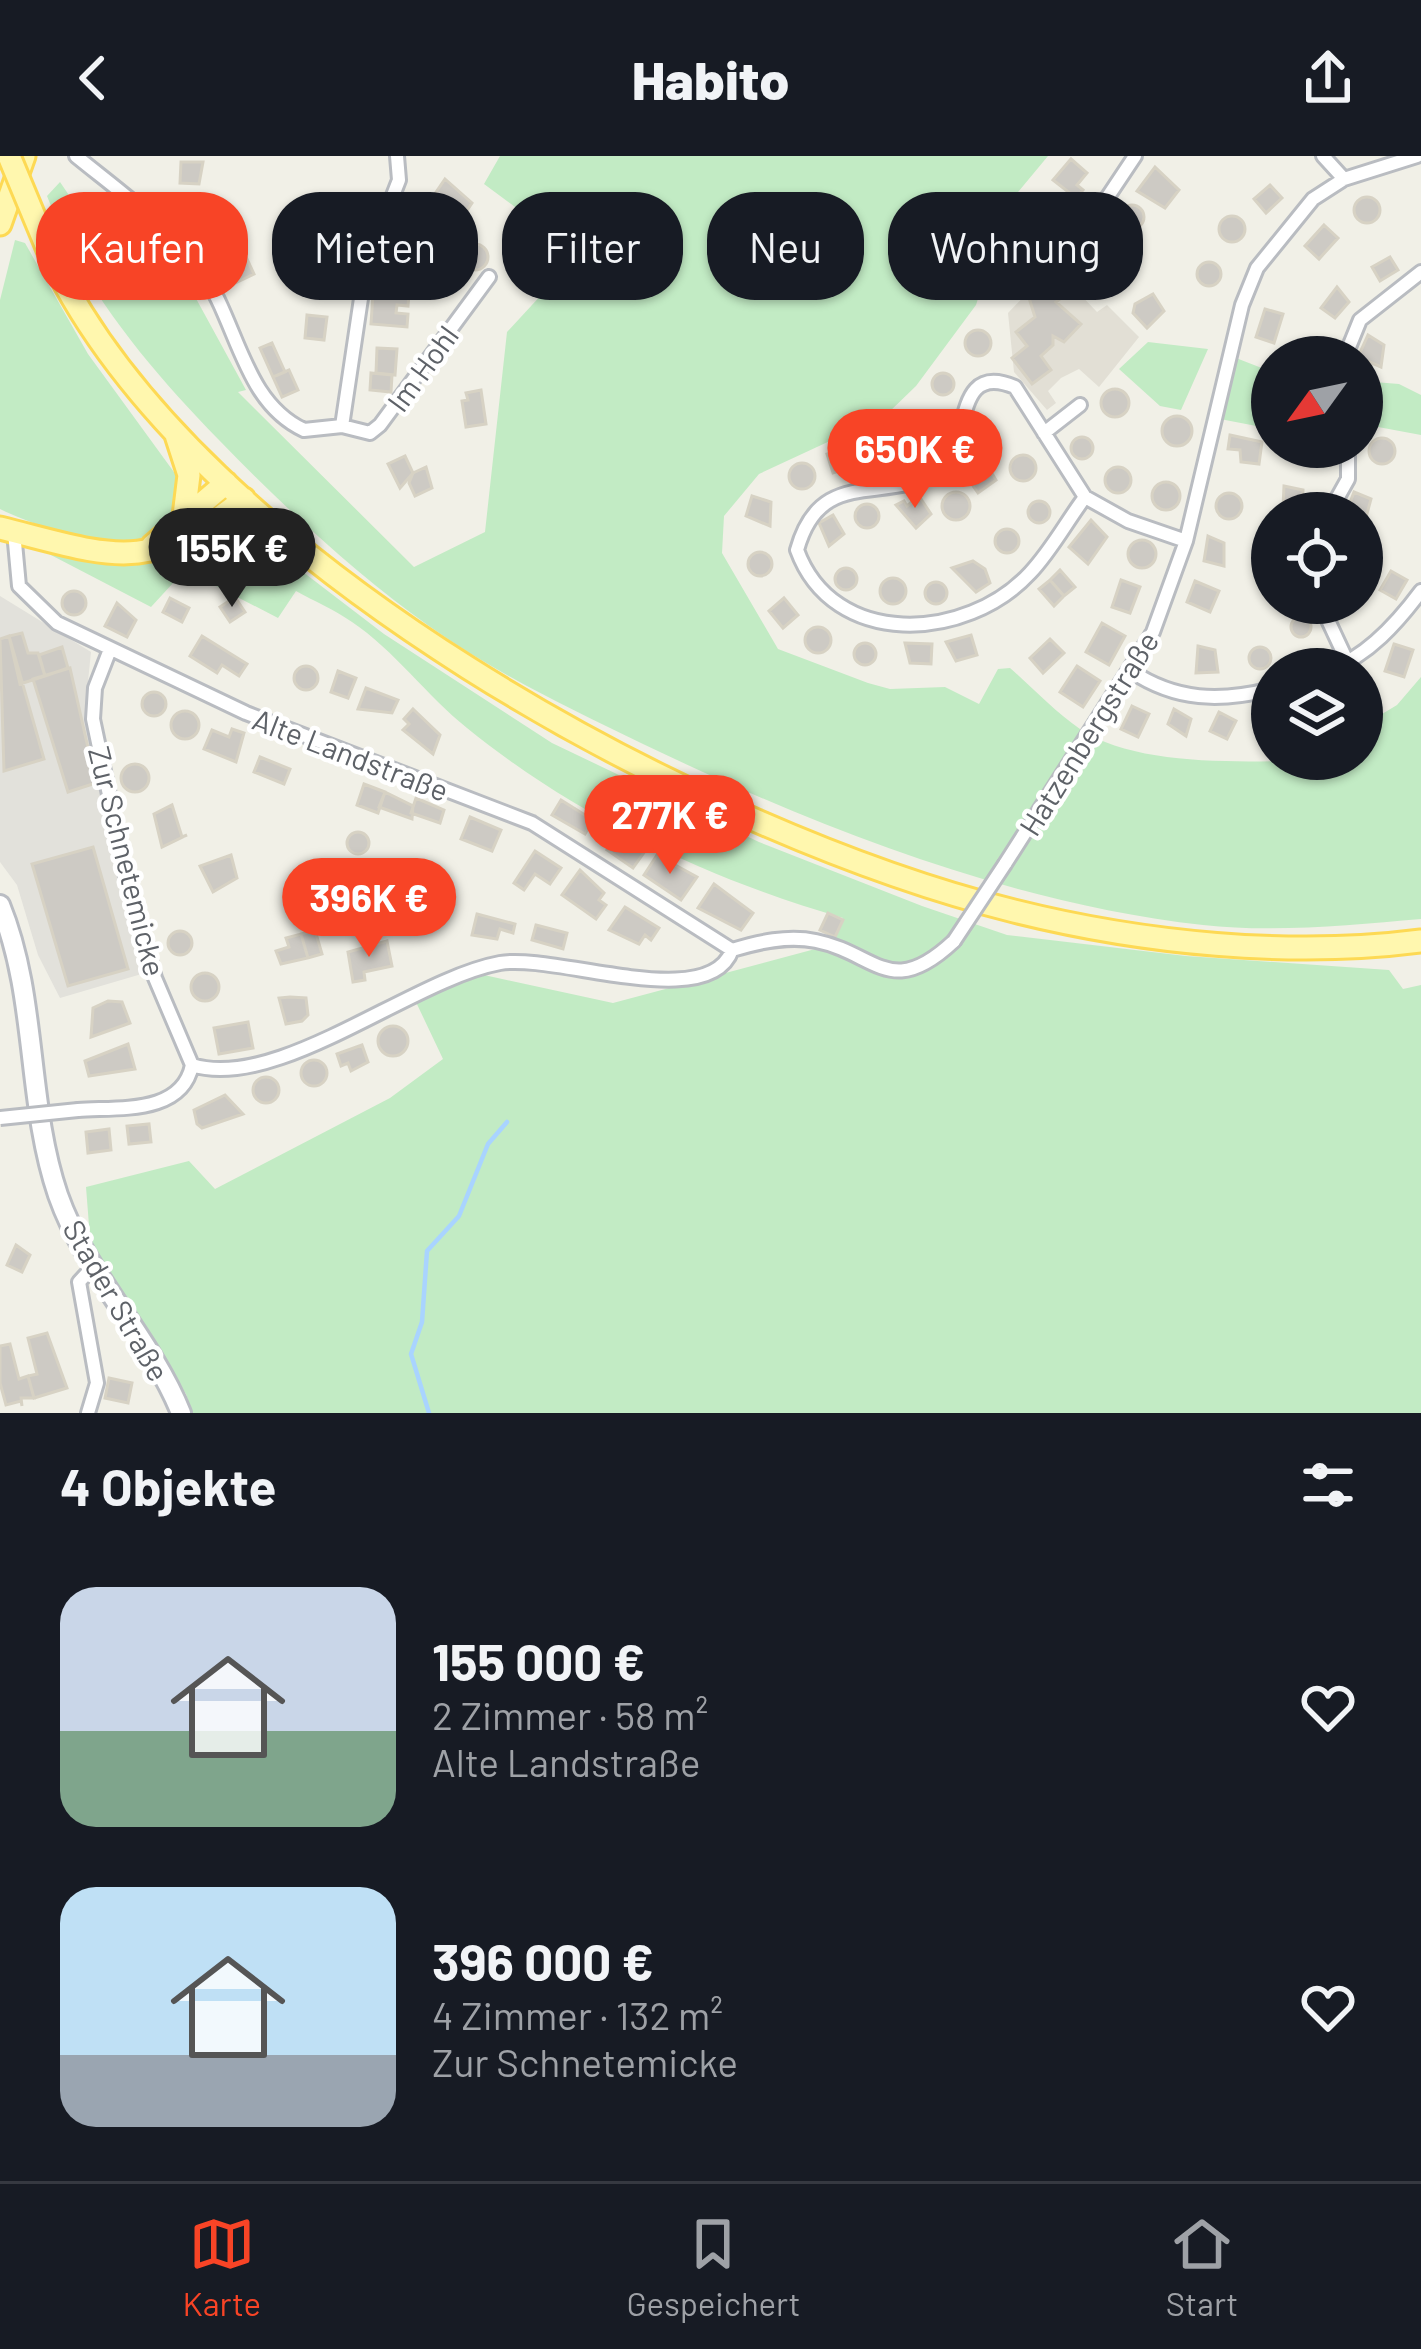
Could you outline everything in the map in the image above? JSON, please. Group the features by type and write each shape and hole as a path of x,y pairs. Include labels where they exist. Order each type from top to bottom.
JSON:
{"main road":[{"path":"9,156 51,257 107,349 174,429 244,499 370,602 548,717 689,789 890,873 1015,911 1135,932 1298,947 1421,941"},
{"path":"0,224 25,156"},
{"path":"174,429 189,476 183,524"},
{"path":"142,553 183,524 226,483"},
{"path":"7,530 98,553 142,553 180,544 244,499"}],"street":[{"name":"Im Hohl","path":"76,156 168,234 204,274 267,403 304,430 342,426 370,433 380,425 489,277"},
{"name":"Im Hohl","path":"342,426 366,265 399,180 397,156"},
{"path":"1111,192 1135,156"},
{"path":"1323,156 1345,179"},
{"name":"Hatzenbergstraße","path":"732,950 761,941 814,940 892,971 927,963 954,941 1153,632 1186,541 1242,305 1257,268 1286,226 1345,179 1417,156"},
{"path":"1354,336 1360,320 1421,272"},
{"path":"1085,496 1031,572 995,602 940,622 905,627 842,610 806,574 797,550 804,524 824,503 856,489 920,479 944,467 957,449 964,405 978,388 1005,383 1015,388 1085,496 1128,521 1186,541"},
{"path":"1044,433 1079,405"},
{"name":"Alte Landstraße","path":"7,530 15,577 26,596 57,623 109,652 246,713 532,824 732,950"},
{"path":"1368,648 1421,591"},
{"name":"Zur Schnetemicke","path":"109,652 95,688 98,740 149,958 192,1065"},
{"path":"1131,671 1162,692 1195,697 1251,691"},
{"name":"Stader Straße","path":"0,905 23,982 47,1158 69,1223 182,1413"},
{"path":"0,1118 160,1102 184,1088 192,1065 224,1072 278,1055 361,1024 425,988 500,963 538,960 673,982 713,973 727,964 732,950"},
{"path":"88,1413 97,1383 79,1282 92,1268"}],"shaded area":[{"path":"1020,300 1086,300 1097,312 1107,305 1139,337 1099,387 1079,369 1061,378 1048,391 1056,403 1047,410 1014,372 1008,313"},
{"path":"0,596 91,652 86,701 105,811 145,973 60,998 38,955 17,885 0,862"}],"green space":[{"path":"500,156 1048,156 1018,192 888,192 888,300 978,300 976,305 916,386 886,415 759,474 724,516 722,553 778,649 868,683 890,689 945,687 979,704 998,669 1010,668 1080,729 1108,743 1178,758 1251,761 1251,780 1383,780 1383,713 1397,705 1421,677 1421,919 1230,927 1058,899 916,858 846,832 616,731 480,659 373,584 242,464 167,384 102,300 197,300 246,390 238,392 414,567 485,532 507,332 537,300 683,300 683,192 502,192 502,197 484,184"},
{"path":"15,240 25,243 36,262 36,300 57,300 88,354 179,479 176,508 137,540 117,543 83,538 0,509 0,300"},
{"path":"1148,342 1208,349 1181,410 1160,406 1119,369"},
{"path":"1236,358 1251,364 1251,425 1220,419"},
{"path":"1383,383 1399,384 1421,395 1421,435 1383,428"},
{"path":"225,532 252,533 384,634 552,743 759,842 922,906 1007,935 1186,956 1389,970 1403,989 1421,985 1421,1413 192,1413 186,1394 91,1251 86,1187 189,1161 215,1189 390,1098 443,1059 415,1000 484,975 613,1003 830,945 843,918 694,864 553,790 467,728 367,633 296,591 278,618 185,570 151,607 49,554 139,560 177,552"}],"building":[{"path":"1071,159 1087,173 1077,185 1081,192 1068,192 1053,180"},
{"path":"181,162 203,162 199,184 180,183"},
{"path":"1155,167 1179,190 1165,208 1137,191"},
{"path":"445,179 460,192 436,192"},
{"path":"1270,185 1282,198 1266,213 1254,199"},
{"path":"1367,197 1380,210 1367,223 1354,210"},
{"path":"1232,216 1245,229 1232,242 1219,229"},
{"path":"1324,225 1338,238 1319,259 1305,246"},
{"path":"478,245 487,252 485,267 478,269"},
{"path":"1390,257 1398,270 1380,281 1372,267"},
{"path":"1209,262 1221,274 1209,286 1197,274"},
{"path":"1337,287 1349,302 1335,318 1321,308"},
{"path":"1153,294 1164,311 1147,328 1133,313 1135,304"},
{"path":"373,300 409,300 408,306 397,305 396,313 408,314 407,327 371,324"},
{"path":"1030,300 1058,300 1081,324 1064,342 1053,336 1053,345 1041,356 1051,370 1032,384 1012,358 1027,346 1016,332 1035,317"},
{"path":"1265,309 1283,314 1276,336 1256,336"},
{"path":"307,315 327,317 324,340 305,338"},
{"path":"978,330 991,343 978,356 965,343"},
{"path":"272,343 285,372 273,377 260,348"},
{"path":"377,348 397,349 395,375 376,373"},
{"path":"289,370 298,390 282,397 273,377"},
{"path":"371,373 392,375 391,392 370,390"},
{"path":"943,373 954,384 943,395 932,384"},
{"path":"1115,389 1125,393 1129,403 1125,413 1115,417 1105,413 1101,403 1105,393"},
{"path":"481,390 486,424 466,427 462,401 468,400 466,393"},
{"path":"1177,416 1192,431 1177,446 1162,431"},
{"path":"926,417 937,428 926,439 915,428"},
{"path":"1230,435 1251,440 1251,463 1241,462 1240,450 1228,449"},
{"path":"1082,437 1093,448 1082,459 1071,448"},
{"path":"1383,438 1394,446 1394,456 1383,464"},
{"path":"893,440 900,457 878,465 872,448"},
{"path":"850,448 856,466 833,473 827,454"},
{"path":"980,453 996,480 978,493 964,473 974,468 968,461"},
{"path":"1023,455 1036,468 1023,481 1010,468"},
{"path":"405,456 413,473 400,488 388,464"},
{"path":"802,463 815,476 802,489 789,476"},
{"path":"426,467 432,488 415,496 409,483 413,473"},
{"path":"1118,467 1131,480 1118,493 1105,480"},
{"path":"1166,482 1176,486 1180,496 1176,506 1166,510 1156,506 1152,496 1156,486"},
{"path":"956,492 966,496 970,506 966,516 956,520 946,516 942,506 946,496"},
{"path":"1229,493 1242,506 1229,519 1216,506"},
{"path":"752,496 771,502 770,526 746,516"},
{"path":"919,496 931,514 916,528 896,505 904,501 907,506"},
{"path":"1039,501 1050,512 1039,523 1028,512"},
{"path":"867,504 879,516 867,528 855,516"},
{"path":"833,515 844,534 829,546 819,523"},
{"path":"1091,520 1107,537 1088,564 1069,547"},
{"path":"1007,529 1019,541 1007,553 995,541"},
{"path":"1208,536 1224,543 1224,566 1204,561"},
{"path":"1142,540 1152,544 1156,554 1152,564 1142,568 1132,564 1128,554 1132,544"},
{"path":"760,552 772,564 760,576 748,564"},
{"path":"973,561 985,569 990,583 976,592 952,568"},
{"path":"846,568 857,579 846,590 835,579"},
{"path":"1060,570 1075,587 1064,596 1050,580"},
{"path":"1391,571 1407,580 1396,599 1383,592"},
{"path":"893,578 906,591 893,604 880,591"},
{"path":"1050,580 1064,596 1054,606 1039,589"},
{"path":"1121,580 1140,587 1130,613 1112,607"},
{"path":"1195,581 1219,591 1210,612 1187,602"},
{"path":"936,582 947,593 936,604 925,593"},
{"path":"74,591 86,603 74,615 62,603"},
{"path":"235,597 245,612 230,622 220,607"},
{"path":"170,598 189,608 182,622 163,612"},
{"path":"784,598 798,615 783,628 769,611"},
{"path":"117,603 136,620 127,637 105,626"},
{"path":"1102,623 1125,636 1109,665 1086,652"},
{"path":"1292,624 1310,624 1308,634 1301,637 1291,627"},
{"path":"818,627 831,640 818,653 805,640"},
{"path":"22,633 28,653 38,653 45,676 20,684 9,636"},
{"path":"971,635 977,655 956,661 946,642"},
{"path":"9,636 44,759 4,771 0,639"},
{"path":"202,636 247,664 239,676 222,665 217,673 190,656"},
{"path":"1050,639 1064,653 1043,673 1030,658"},
{"path":"865,643 876,654 865,665 854,654"},
{"path":"905,643 932,644 931,664 910,663"},
{"path":"1394,644 1413,650 1404,677 1385,671"},
{"path":"1198,646 1215,650 1218,672 1196,673"},
{"path":"62,647 68,668 45,676 39,655"},
{"path":"306,666 318,678 306,690 294,678"},
{"path":"1077,666 1100,681 1083,707 1060,692"},
{"path":"70,668 96,783 68,792 33,679"},
{"path":"338,671 356,678 348,698 331,692"},
{"path":"366,688 398,700 392,713 358,709"},
{"path":"154,692 163,695 163,713 154,716 145,713 142,704 145,695"},
{"path":"1132,706 1149,714 1138,737 1121,729"},
{"path":"413,709 440,735 433,754 403,730 409,724 404,719"},
{"path":"1174,709 1191,719 1186,736 1168,724"},
{"path":"185,711 195,715 199,725 195,735 185,739 175,735 171,725 175,715"},
{"path":"1219,712 1236,721 1227,739 1210,731"},
{"path":"232,729 244,733 236,762 204,749 212,730 229,737"},
{"path":"260,757 290,769 284,784 254,772"},
{"path":"135,764 145,768 149,778 145,788 135,792 125,788 121,778 125,768"},
{"path":"364,784 385,792 378,813 357,805"},
{"path":"385,792 413,806 412,819 379,807"},
{"path":"416,798 444,810 440,823 411,813"},
{"path":"561,800 593,820 585,834 552,815"},
{"path":"172,805 182,837 187,835 162,847 154,814"},
{"path":"470,817 501,830 492,851 461,839"},
{"path":"358,832 369,843 358,854 347,843"},
{"path":"619,833 645,851 633,868 607,850"},
{"path":"93,847 128,969 68,986 32,864"},
{"path":"535,851 561,868 550,884 535,874 524,890 514,883"},
{"path":"231,855 237,878 213,892 200,866"},
{"path":"657,855 697,877 681,900 644,875"},
{"path":"580,870 604,893 599,900 606,905 596,919 562,895"},
{"path":"714,884 753,913 741,930 698,908"},
{"path":"625,907 659,928 651,940 645,935 639,944 609,930"},
{"path":"828,913 843,920 835,937 820,930"},
{"path":"477,914 515,924 513,933 500,929 497,939 472,935"},
{"path":"536,925 567,933 563,949 532,940"},
{"path":"315,930 322,954 308,958 301,934"},
{"path":"180,931 189,934 189,952 180,955 171,952 168,943 171,934"},
{"path":"301,934 308,958 281,964 276,951 289,947 286,938"},
{"path":"387,941 392,966 364,972 365,980 353,982 348,952"},
{"path":"205,973 215,977 219,987 215,997 205,1001 195,997 191,987 195,977"},
{"path":"279,998 306,998 308,1015 286,1024"},
{"path":"108,1001 122,1002 130,1023 91,1037 93,1008"},
{"path":"248,1022 253,1048 219,1054 214,1028"},
{"path":"393,1026 408,1041 393,1056 378,1041"},
{"path":"128,1044 135,1069 89,1076 85,1061"},
{"path":"362,1045 368,1062 351,1071 348,1063 341,1066 337,1054"},
{"path":"314,1060 327,1073 314,1086 301,1073"},
{"path":"266,1077 279,1090 266,1103 253,1090"},
{"path":"225,1095 243,1114 202,1128 197,1124 194,1110"},
{"path":"149,1124 151,1142 129,1144 127,1126"},
{"path":"109,1129 111,1150 88,1153 86,1132"},
{"path":"16,1245 30,1255 22,1272 7,1265"},
{"path":"47,1333 67,1388 34,1398 28,1376 37,1374 28,1338"},
{"path":"10,1344 19,1379 28,1376 34,1398 21,1398 22,1406 21,1401 6,1405 0,1383 0,1346"},
{"path":"109,1378 132,1383 128,1403 105,1398"}],"waterway":[{"path":"429,1413 411,1354 422,1322 427,1251 459,1216 488,1144 507,1122"}]}
